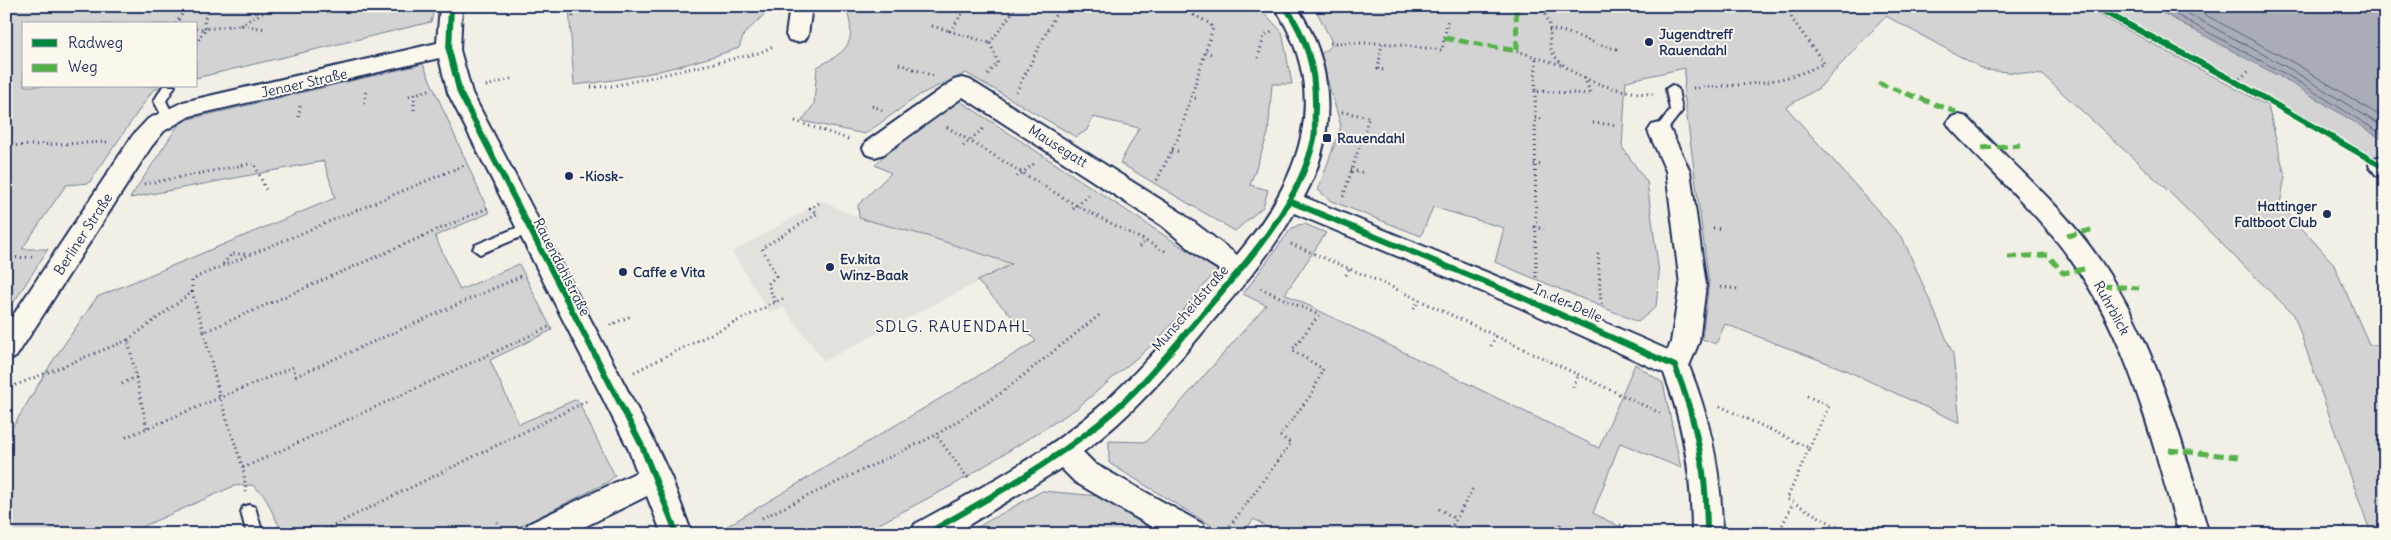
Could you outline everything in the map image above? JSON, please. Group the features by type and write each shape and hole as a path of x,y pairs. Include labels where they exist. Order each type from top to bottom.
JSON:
{"street":[{"name":"Rauendahlstraße","path":"451,6 447,28 448,48 460,93 656,477 677,534"},
{"path":"796,35 801,6"},
{"name":"Munscheidstraße","path":"926,534 1063,451 1101,422 1140,386 1237,273 1267,234 1289,201 1306,164 1314,138 1316,84 1308,42 1285,6"},
{"name":"Jenaer Straße","path":"165,119 195,107 448,48"},
{"name":"Mausegatt","path":"874,148 962,86 1173,220 1237,273"},
{"name":"Berliner Straße","path":"6,349 142,141 165,119"},
{"name":"Ruhrblick","path":"1959,123 2067,236 2113,307 2148,381 2194,534"},
{"path":"1660,131 1678,171 1693,284 1680,378 1698,430 1706,471 1706,534"},
{"name":"In der Delle","path":"1289,201 1600,331 1680,378"},
{"path":"1063,451 1084,473 1192,534"},
{"path":"539,534 656,477"}],"lane":[{"path":"165,119 160,101 168,88"},
{"path":"1660,131 1676,111 1672,90"},
{"path":"480,249 528,228"},
{"path":"249,512 255,534"}],"path":[{"path":"177,22 187,6"},
{"path":"239,25 275,6"},
{"path":"572,6 573,17"},
{"path":"950,31 968,6"},
{"path":"990,43 1017,6"},
{"path":"1003,112 1011,102 1060,6"},
{"path":"1140,199 1159,178 1172,150 1213,28 1209,23 1194,15 1196,6"},
{"path":"1788,6 1792,19 1824,63 1812,70"},
{"path":"198,41 205,29 204,20 207,13"},
{"path":"1338,43 1382,43 1442,50 1448,19"},
{"path":"198,30 239,25 266,29 264,27 266,26"},
{"path":"932,26 981,40 990,43 993,50 981,40"},
{"path":"1548,30 1564,29 1604,48 1618,49"},
{"path":"591,87 613,86 759,53 796,35"},
{"path":"1382,43 1378,69 1383,70"},
{"path":"1517,51 1536,59 1564,66"},
{"path":"1205,53 1213,54"},
{"path":"1528,300 1536,282 1534,164 1536,59"},
{"path":"2236,82 2251,70"},
{"path":"1535,91 1591,94 1583,74"},
{"path":"414,94 414,111"},
{"path":"1190,97 1199,99"},
{"path":"922,113 1024,172 1077,206 1170,254"},
{"path":"1335,221 1369,117 1375,117"},
{"path":"1535,118 1543,119"},
{"path":"795,121 874,148"},
{"path":"1593,122 1617,125"},
{"path":"963,146 970,140"},
{"path":"6,146 142,141"},
{"path":"1172,150 1181,152"},
{"path":"249,512 242,468 220,398 192,292 192,281 248,254 490,155"},
{"path":"114,186 153,184 254,160 266,192"},
{"path":"1534,164 1543,165"},
{"path":"1352,170 1365,173"},
{"path":"1017,177 1024,172"},
{"path":"204,332 512,197"},
{"path":"775,302 768,284 776,276 762,248 817,214 810,208 822,201"},
{"path":"1073,209 1077,206"},
{"path":"1534,228 1544,229"},
{"path":"1267,234 1420,300 1698,430"},
{"path":"1139,247 1146,240"},
{"path":"1598,253 1600,331"},
{"path":"126,437 293,367 296,376 548,265"},
{"path":"1346,275 1349,269"},
{"path":"1224,534 1291,443 1280,436 1313,392 1323,369 1292,350 1319,315 1237,273"},
{"path":"6,389 128,340 192,292"},
{"path":"316,534 786,297"},
{"path":"1414,309 1420,300"},
{"path":"762,518 936,435 969,417 1037,368 1102,313"},
{"path":"242,468 574,315"},
{"path":"614,324 631,316"},
{"path":"1491,346 1496,335"},
{"path":"128,340 148,428"},
{"path":"1573,387 1579,374"},
{"path":"122,384 136,377"},
{"path":"1680,378 1809,448"},
{"path":"1807,396 1829,406 1787,499 1843,530 1842,534"},
{"path":"936,435 985,500"},
{"path":"1448,534 1473,488"},
{"path":"1778,534 1793,502"},
{"path":"1439,509 1456,519"},
{"path":"497,522 502,534"},
{"path":"1556,534 1561,524"},
{"path":"1620,525 1642,534"}],"shaded area":[{"path":"6,6 435,6 431,22 198,78 198,22 22,22 22,88 160,88 153,90 89,183 66,185 22,249 48,249 14,302 6,302"},
{"path":"569,6 770,6 770,9 744,34 739,48 699,61 658,71 616,80 574,85"},
{"path":"845,6 1258,6 1282,32 1292,84 1272,84 1268,134 1250,185 1268,190 1263,207 1235,231 1120,163 1139,128 1093,117 1087,130 1076,137 966,73 921,94 865,134 802,121 814,104 817,67 837,56 848,44 851,28"},
{"path":"1314,6 2083,6 2268,106 2285,176 2280,204 2333,263 2369,344 2385,347 2385,534 2371,534 2294,315 2162,185 2043,75 1985,70 1886,16 1819,88 1786,107 1903,239 1953,354 1960,423 1843,369 1725,324 1716,344 1702,339 1709,282 1684,94 1685,68 1626,81 1622,147 1647,182 1659,273 1656,307 1638,322 1495,262 1504,228 1433,207 1421,236 1331,201 1318,190 1341,126 1320,55 1333,44"},
{"path":"2101,6 2151,6 2288,79 2385,140 2385,163"},
{"path":"423,64 489,213 435,236 460,290 519,264 552,330 490,360 519,424 577,399 615,476 606,483 505,534 283,534 264,495 252,485 234,486 126,534 6,534 6,438 52,362 97,297 335,198 324,161 130,198 181,121"},
{"path":"960,101 1217,270 1159,339 1076,409 957,483 860,534 714,534 1036,341 977,281 1012,264 927,236 859,218 858,205 891,173 875,165 894,145"},
{"path":"822,201 859,218 927,236 1013,264 824,361 783,307 770,313 732,252"},
{"path":"1305,224 1326,233 1285,294 1599,448 1635,364 1663,383 1681,468 1620,443 1593,513 1634,534 1278,534 1254,519 1242,534 1225,534 1109,463 1109,441 1146,442 1266,305 1243,294 1291,229"},
{"path":"1042,491 1099,496 1160,534 965,534"}],"water":[{"path":"2150,6 2385,6 2385,141 2286,80"}],"marked path":[{"path":"1444,38 1517,51 1516,6"},
{"path":"1878,83 1956,112"},
{"path":"1982,148 2020,145"},
{"path":"2067,236 2095,229"},
{"path":"2008,257 2048,255 2063,273 2089,268"},
{"path":"2101,286 2139,288"},
{"path":"2169,450 2239,457"}],"cycle path":[{"path":"451,6 448,28 449,50 460,93 642,446 677,534"},
{"path":"926,534 1038,468 1115,410 1164,359 1268,234 1284,210 1297,185 1308,161 1315,134 1315,90 1312,64 1300,30 1285,6"},
{"path":"2093,6 2236,82 2385,168"},
{"path":"1289,201 1528,300 1675,366 1691,409 1701,448 1706,488 1707,534"}],"place":[{"name":"Jugendtreff Rauendahl","path":"1649,42"},
{"name":"Rauendahl","path":"1327,138"},
{"name":"-Kiosk-","path":"569,176"},
{"name":"Hattinger Faltboot Club","path":"2327,214"},
{"name":"Ev.kita Winz-Baak","path":"830,267"},
{"name":"Caffe e Vita","path":"623,272"}],"district":[{"name":"SDLG. RAUENDAHL","path":"953,326"}]}
